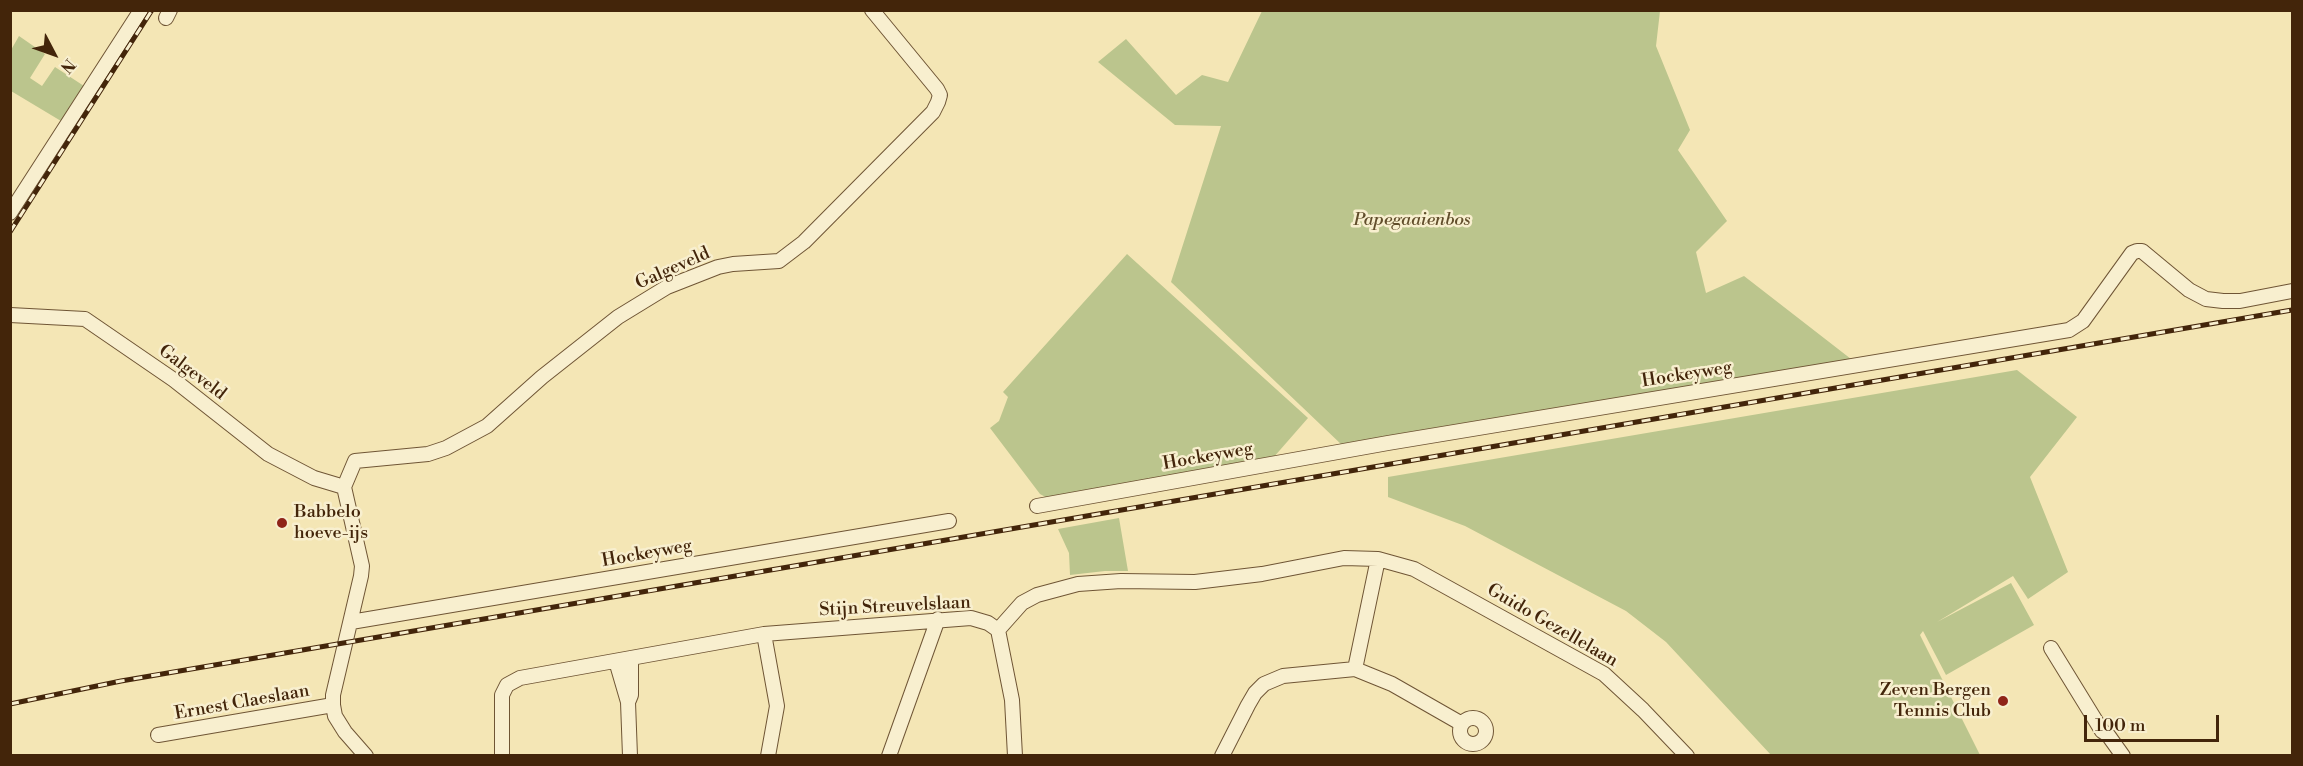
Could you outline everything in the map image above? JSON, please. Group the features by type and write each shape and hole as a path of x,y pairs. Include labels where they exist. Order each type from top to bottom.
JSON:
{"street":[{"path":"10,213 141,10"},
{"name":"Galgeveld","path":"10,315 85,319 174,380 268,454 314,478 344,487 355,461 437,452 487,426 542,377 618,317 667,287 718,267 779,261 804,242 933,112 940,96 937,89 872,10"},
{"name":"Hockeyweg","path":"1037,506 1412,439 2069,330 2083,321 2132,253 2137,251 2142,251 2189,290 2206,299 2240,300 2292,291"},
{"path":"344,487 362,566 351,622"},
{"name":"Hockeyweg","path":"351,622 949,521"},
{"path":"1014,756 1012,700 998,630 1022,603 1037,595 1078,584 1121,581 1195,582 1262,574 1344,558 1378,559 1355,669"},
{"name":"Guido Gezellelaan","path":"1378,559 1414,569 1604,674 1687,756"},
{"name":"Stijn Streuvelslaan","path":"502,756 502,695 507,685 520,678 764,634 971,618 988,622 998,630"},
{"path":"890,756 938,620"},
{"name":"Ernest Claeslaan","path":"351,622 333,695 333,705 335,716 345,732 366,756"},
{"path":"764,634 777,706 768,756"},
{"path":"2051,648 2102,731 2108,735 2123,756"},
{"path":"628,702 631,695 631,659"},
{"path":"616,661 628,702 630,756"},
{"path":"1222,756 1251,699 1264,684 1283,676 1355,669 1392,684 1462,724"},
{"name":"Ernest Claeslaan","path":"158,735 333,705"}],"green space":[{"name":"Papegaaienbos","path":"1262,11 1660,11 1656,46 1690,130 1678,150 1727,221 1696,252 1706,293 1744,276 1851,359 1343,446 1171,282 1221,126 1175,125 1098,62 1126,39 1176,95 1202,75 1228,82"},
{"path":"19,36 45,54 30,78 42,86 55,67 84,86 61,121 11,91 11,50"},
{"path":"1127,254 1308,418 1273,458 1049,499 1040,494 990,428 999,421 1008,397 1003,392"},
{"path":"2017,370 2077,417 2030,477 2068,572 2028,599 2013,576 1937,622 2011,583 2034,625 1946,675 1923,631 1920,635 1980,755 1771,755 1666,642 1626,611 1465,526 1388,497 1388,477"},
{"path":"1119,518 1128,571 1070,575 1069,553 1058,529"}],"railway":[{"path":"10,232 152,10"},
{"path":"10,704 121,681 2292,310"}],"place":[{"name":"Babbelo hoeve-ijs","path":"282,523"},
{"name":"Zeven Bergen Tennis Club","path":"2003,701"}]}
